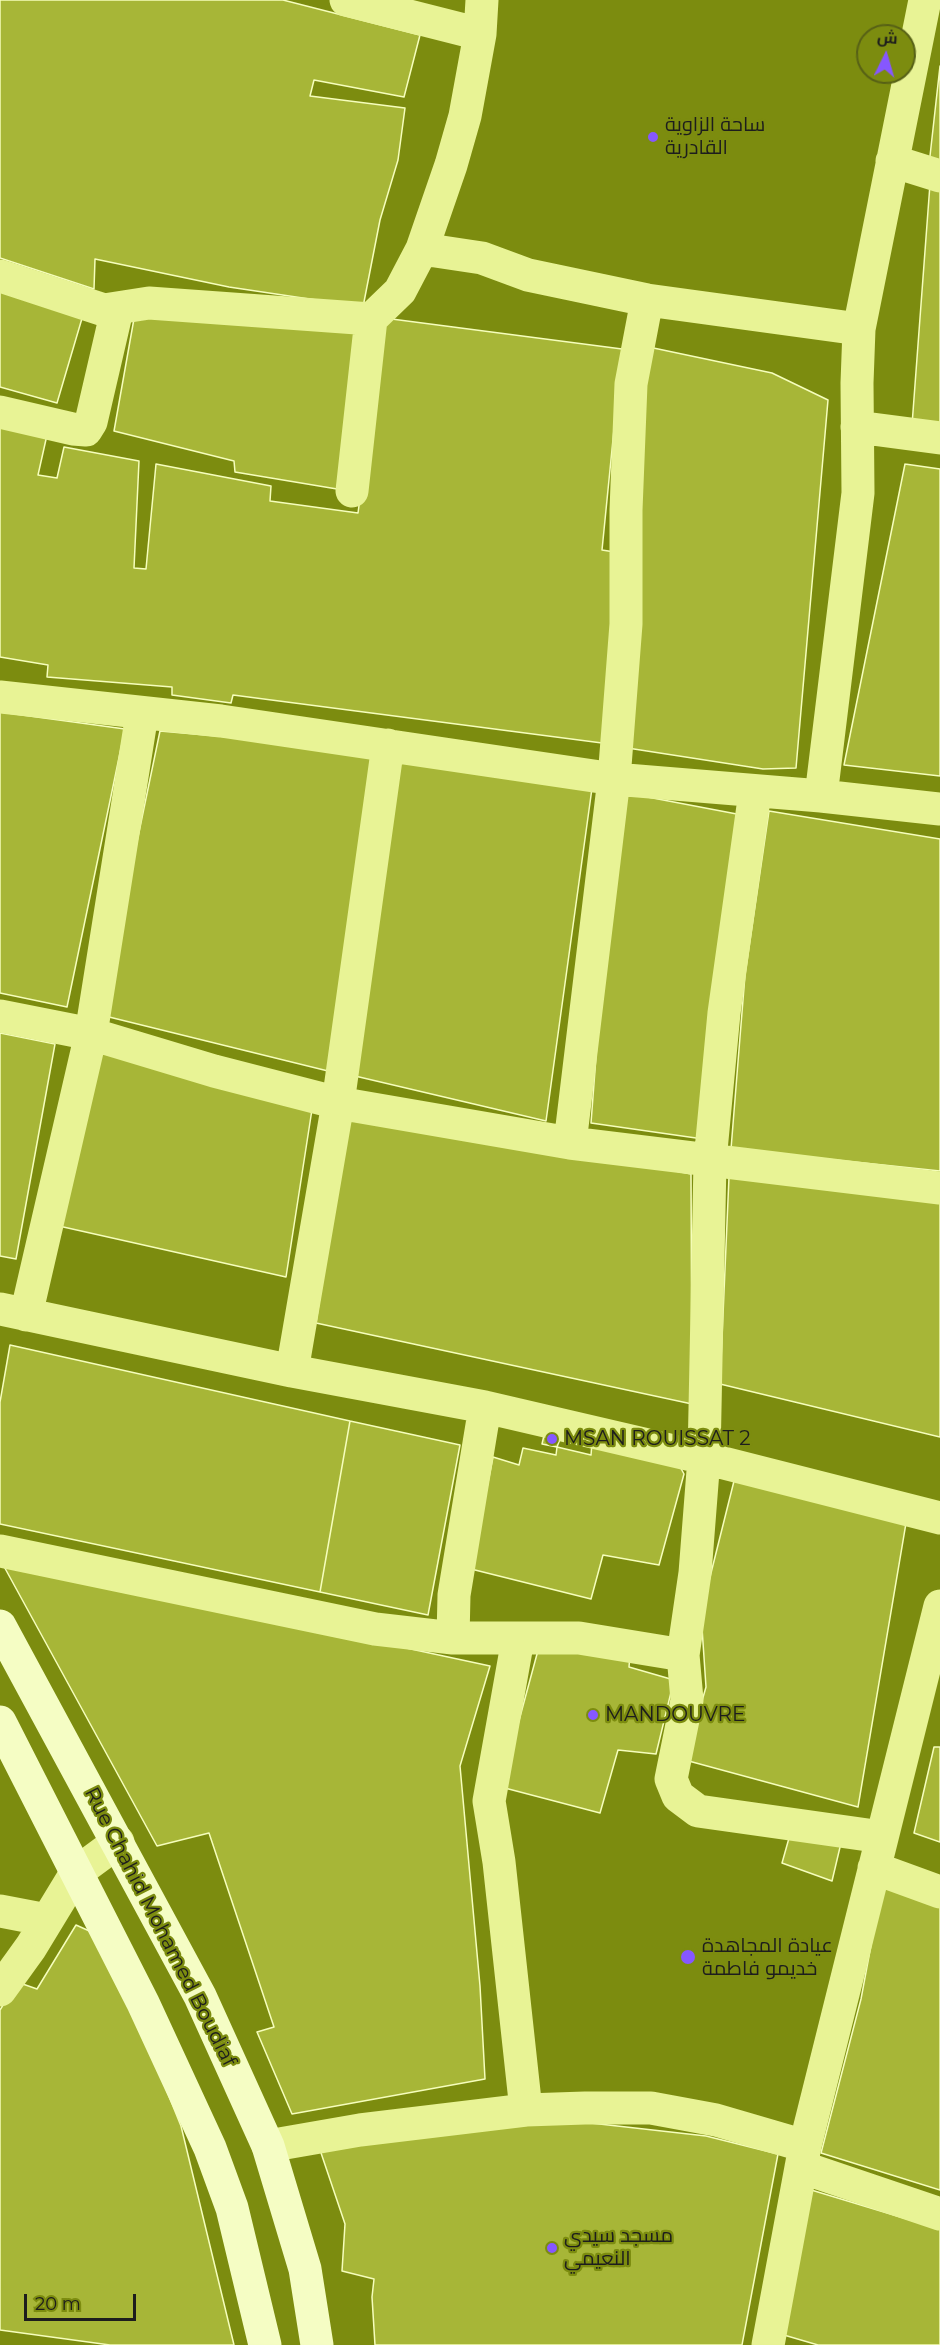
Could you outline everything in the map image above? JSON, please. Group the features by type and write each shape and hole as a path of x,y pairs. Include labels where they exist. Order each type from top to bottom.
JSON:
{"main road":[{"name":"Rue Chahid Mohamed Boudiaf","path":"0,1626 200,1996 268,2146 306,2270 317,2345"},
{"path":"0,1722 144,2003 210,2148 232,2208 265,2345"}],"street":[{"path":"346,0 480,34"},
{"path":"352,491 371,319 400,291 422,249 465,116 480,34 482,0"},
{"path":"821,796 858,493 860,328 925,0"},
{"path":"892,161 940,176"},
{"path":"422,249 482,258 528,275 646,300 860,328"},
{"path":"0,276 96,308 117,310 149,303 371,319"},
{"path":"570,1143 614,779 626,624 626,510 631,384 646,300"},
{"path":"0,412 86,430 90,422 117,310"},
{"path":"857,427 940,438"},
{"path":"0,697 221,721 614,779 821,796 940,809"},
{"path":"142,714 91,1034 13,1312 292,1371 485,1407 704,1458 940,1518"},
{"path":"292,1371 338,1103 388,745"},
{"path":"755,792 724,1013 710,1161 704,1458 695,1573 683,1655 687,1700 671,1779 678,1796 698,1810 882,1837"},
{"path":"0,1016 91,1034 214,1071 338,1103 570,1143 940,1188"},
{"path":"453,1638 457,1573 485,1407"},
{"path":"0,1551 375,1629 453,1638 579,1638 683,1655"},
{"path":"768,2345 803,2156 940,1606"},
{"path":"518,1639 489,1801 499,1862 526,2110"},
{"path":"0,1990 76,1873 118,1842"},
{"path":"874,1868 940,1892"},
{"path":"0,1911 47,1920"},
{"path":"268,2146 360,2130 526,2110 651,2108 716,2120 940,2214"}],"building":[{"path":"0,0 283,0 420,35 404,97 314,80 310,96 405,108 398,160 380,220 363,307 229,287 95,259 94,289 0,258"},
{"path":"940,66 940,168 929,165"},
{"path":"930,184 940,187 940,428 912,425"},
{"path":"0,286 83,315 57,403 0,387"},
{"path":"135,313 358,326 337,489 235,472 234,461 114,431"},
{"path":"384,318 622,349 602,550 621,553 602,743 233,695 231,703 172,695 172,687 47,677 48,665 0,657 0,417 49,426 38,475 57,478 64,447 139,461 134,568 146,569 156,464 271,486 270,501 358,513"},
{"path":"644,346 772,373 828,400 796,768 763,769 621,747"},
{"path":"905,464 940,469 940,776 844,765"},
{"path":"0,712 125,729 67,1007 0,993"},
{"path":"160,731 377,750 328,1071 101,1015"},
{"path":"401,750 593,781 546,1121 355,1076"},
{"path":"616,791 742,815 703,1139 591,1123"},
{"path":"769,811 940,839 940,1171 731,1149 745,975"},
{"path":"0,1033 55,1044 16,1259 0,1256"},
{"path":"96,1051 313,1103 286,1277 50,1224"},
{"path":"349,1108 691,1174 692,1404 316,1323"},
{"path":"729,1177 940,1197 940,1437 720,1384"},
{"path":"10,1345 350,1421 320,1592 0,1524 0,1402"},
{"path":"350,1421 460,1445 428,1615 320,1592"},
{"name":"MSAN ROUISSAT 2","path":"545,1431 562,1434 557,1447 542,1444"},
{"path":"592,1443 673,1454 684,1474 659,1565 603,1555 591,1599 471,1569 493,1457 519,1465 523,1448 556,1455 557,1447 591,1455"},
{"path":"734,1481 906,1523 858,1807 685,1760 706,1687 701,1613"},
{"path":"1,1561 490,1666 460,1766 480,1986 485,2079 292,2114 257,2032 274,2027 209,1833 157,1846"},
{"name":"MANDOUVRE","path":"540,1643 630,1655 629,1667 674,1680 656,1754 618,1750 600,1813 501,1787"},
{"path":"934,1747 940,1747 940,1842 914,1833"},
{"path":"791,1831 841,1843 832,1881 782,1863"},
{"path":"882,1886 940,1907 940,2190 821,2153 861,1999"},
{"path":"76,1925 105,1938 181,2126 234,2345 110,2345 0,2330 0,2010 17,1982 37,1989"},
{"name":"مسجد سيدي النعيمي","path":"564,2120 706,2136 778,2154 742,2345 375,2345 372,2297 374,2279 342,2271 345,2224 318,2144"},
{"path":"808,2189 940,2229 940,2345 818,2345 777,2333"}],"place":[{"name":"ساحة الزاوية القادرية","path":"653,137"},
{"name":"MSAN ROUISSAT 2","path":"552,1439"},
{"name":"MANDOUVRE","path":"593,1715"},
{"name":"عيادة المجاهدة خديمو فاطمة","path":"688,1957"},
{"name":"مسجد سيدي النعيمي","path":"552,2248"}]}
